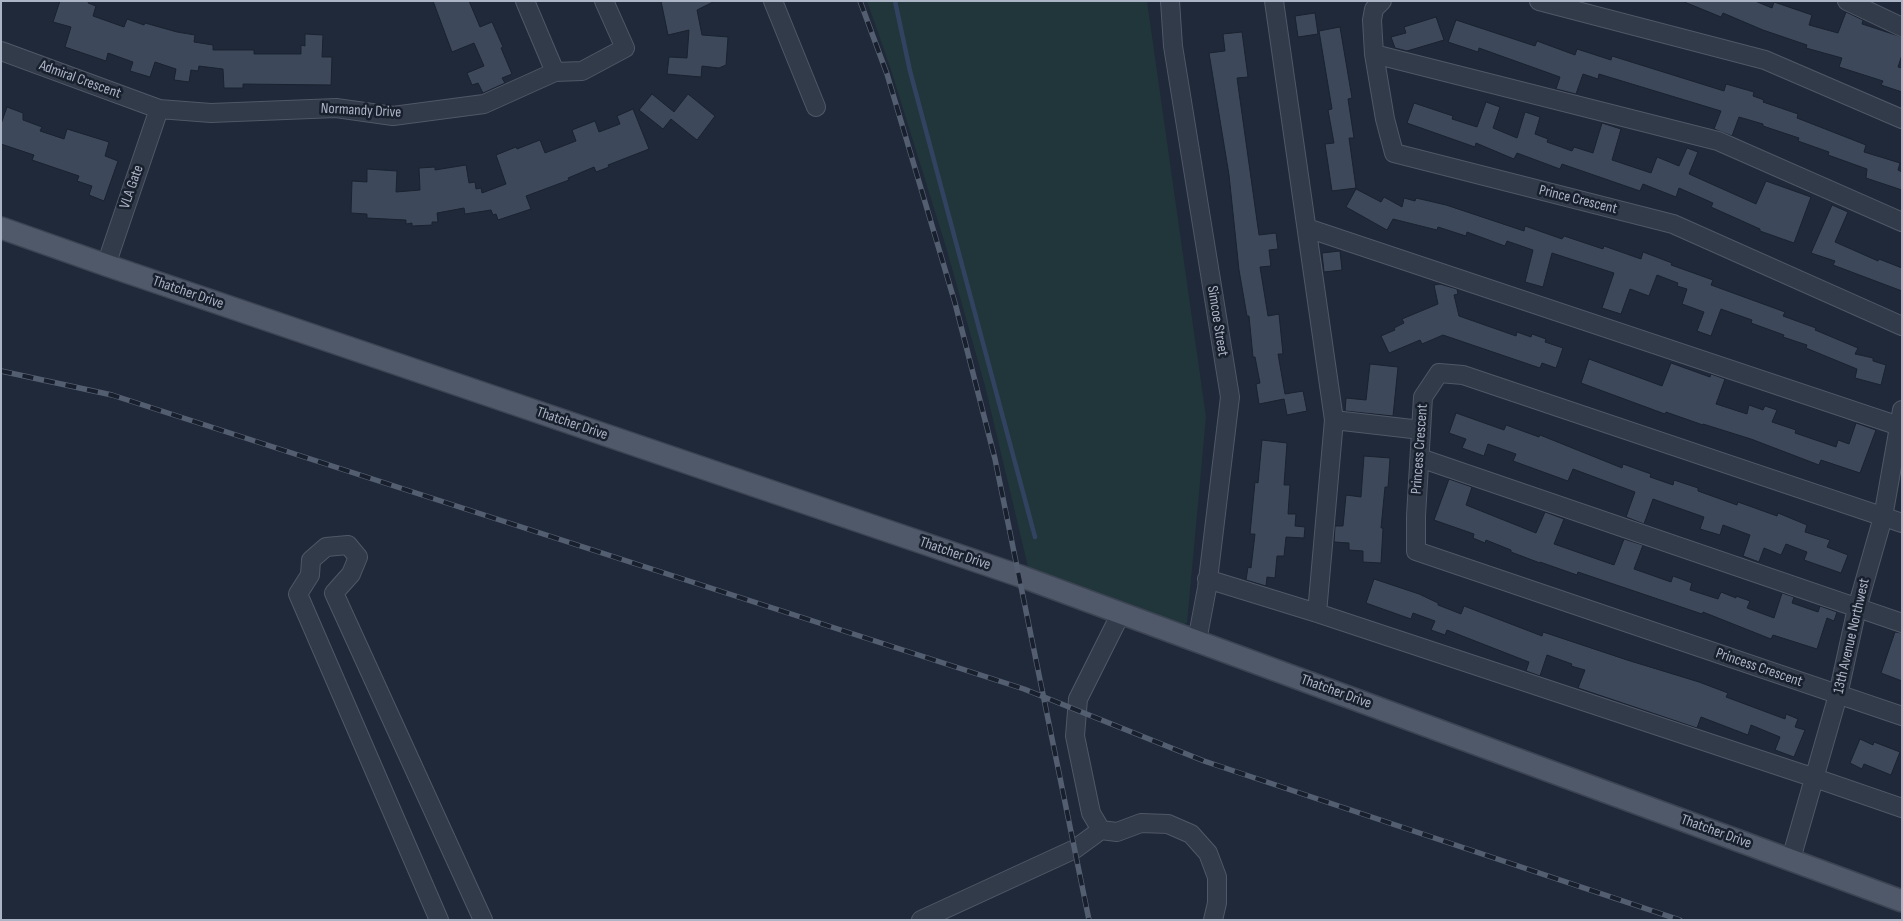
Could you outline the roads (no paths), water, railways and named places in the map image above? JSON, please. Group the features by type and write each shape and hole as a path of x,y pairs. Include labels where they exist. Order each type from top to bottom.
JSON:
{"main road":[{"name":"Thatcher Drive","path":"1,228 1010,573 1902,901"}],"street":[{"path":"525,1 555,72"},
{"name":"Normandy Drive","path":"159,109 211,113 336,108 393,116 484,104 555,72 582,71 625,48 604,1"},
{"path":"773,1 816,107"},
{"name":"Simcoe Street","path":"1170,1 1174,46 1230,397 1208,579 1197,641"},
{"path":"1274,1 1334,420 1317,614"},
{"name":"Prince Crescent","path":"1382,1 1374,8 1372,20 1374,54 1394,153 1673,224 1902,326"},
{"path":"1539,1 1765,60 1902,119"},
{"path":"1847,1 1902,27"},
{"name":"Admiral Crescent","path":"1,51 159,109"},
{"path":"1374,54 1718,141 1902,222"},
{"name":"VLA Gate","path":"106,265 159,109"},
{"path":"1307,228 1901,421"},
{"name":"Princess Crescent","path":"1838,695 1416,551 1416,516 1423,397 1439,373 1463,375 1882,517"},
{"path":"1334,420 1421,430"},
{"name":"13th Avenue Northwest","path":"1791,859 1838,695 1857,608 1882,517 1901,421"},
{"path":"1420,458 1902,623"},
{"path":"1882,517 1902,523"},
{"path":"439,920 298,594 310,575 312,560 326,547 348,546 358,556 351,574 334,593 483,920"},
{"path":"1208,579 1902,808"},
{"path":"1101,830 1091,813 1074,736 1078,699 1121,613"},
{"path":"1838,695 1902,716"},
{"path":"921,920 1075,849 1101,830 1117,832 1141,823 1168,824 1191,834 1208,853 1217,877 1217,903 1214,920"}],"waterway":[{"path":"895,1 910,71 1035,537"}],"railway":[{"path":"860,1 887,74 955,303 995,459 1089,920"},
{"path":"1,371 112,395 1024,689 1204,761 1680,920"}]}
